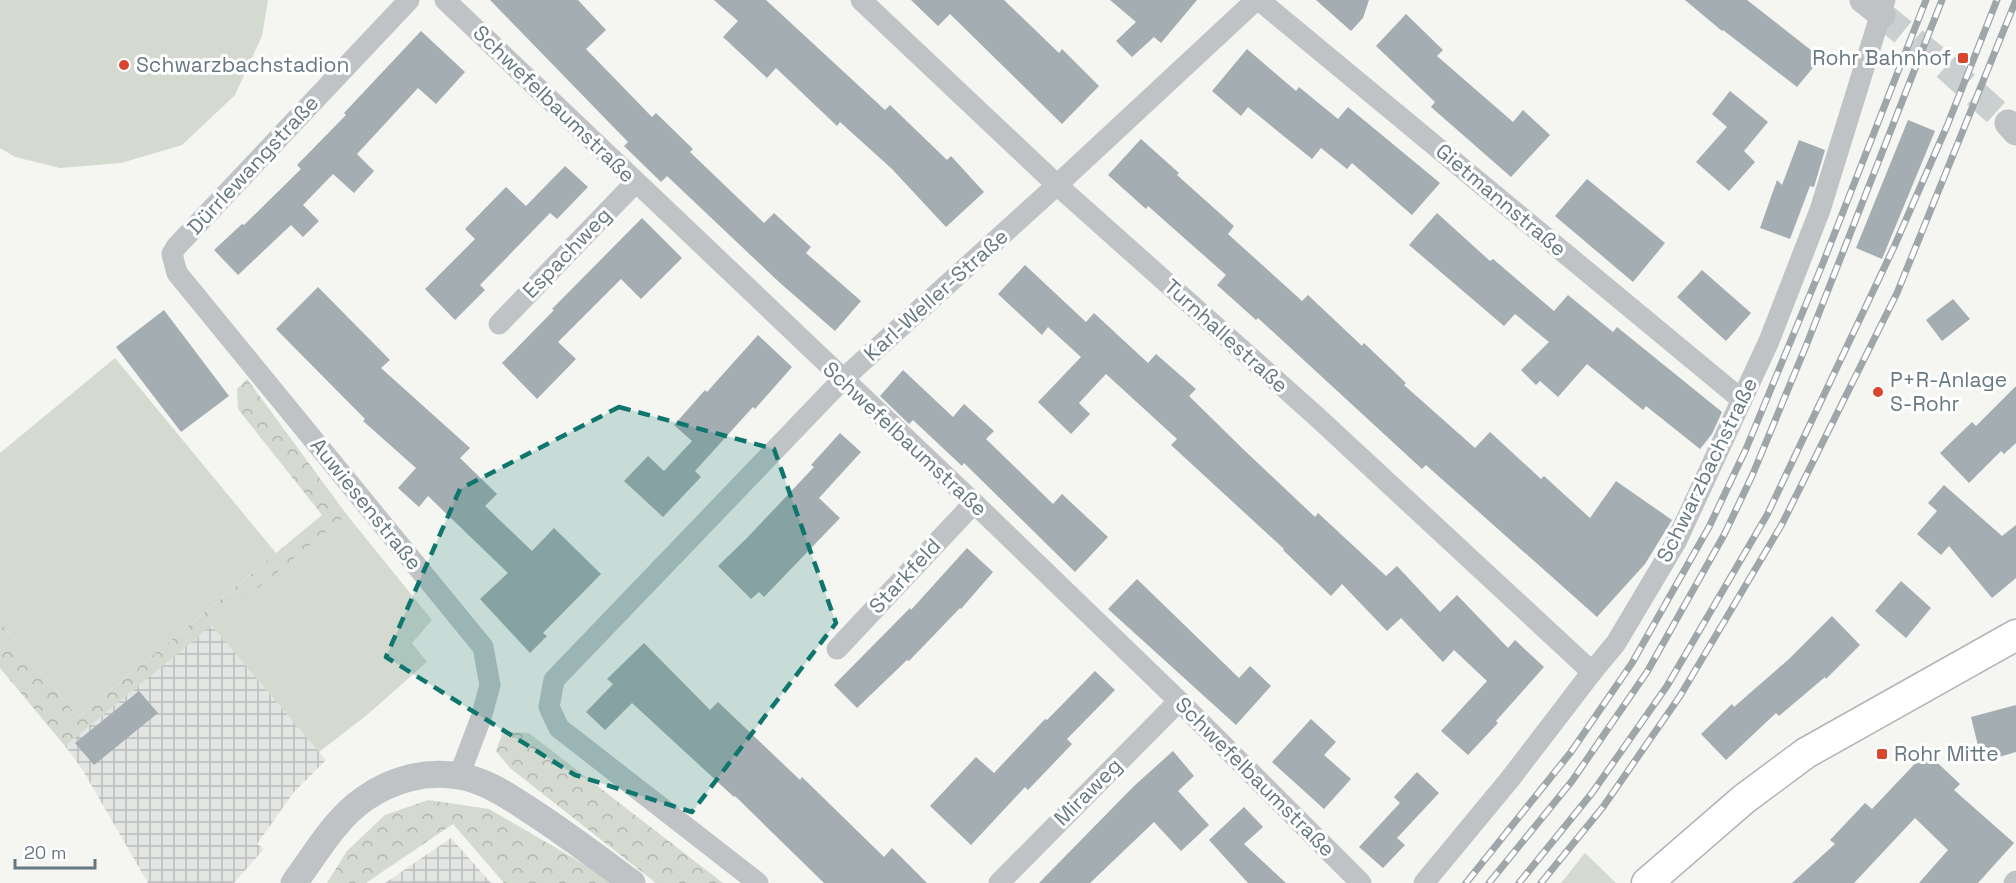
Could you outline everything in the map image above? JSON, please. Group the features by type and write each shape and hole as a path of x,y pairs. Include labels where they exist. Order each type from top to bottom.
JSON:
{"main road":[{"path":"1647,883 1739,803 1800,757 2012,643"}],"street":[{"name":"Dürrlewangstraße","path":"172,254 176,247 409,0"},
{"name":"Schwefelbaumstraße","path":"445,0 842,380 974,503 1179,701 1361,883"},
{"name":"Turnhallestraße","path":"861,0 1057,185 1316,416 1592,672"},
{"name":"Karl-Weller-Straße","path":"758,883 559,728 549,707 554,680 842,380 1258,0"},
{"name":"Gietmannstraße","path":"1258,0 1742,400"},
{"name":"Schwarzbachstraße","path":"1424,883 1510,779 1616,643 1676,542 1769,341 1820,210 1877,5"},
{"name":"Espachweg","path":"499,324 636,182"},
{"name":"Auwiesenstraße","path":"172,254 177,273 483,647 490,685 481,718 459,776"},
{"name":"Starkfeld","path":"837,649 974,503"},
{"name":"Miraweg","path":"999,883 1179,701"},
{"path":"294,883 343,818 362,800 392,783 424,775 459,776 497,789 548,822 632,883"}],"highlighted area":[{"path":"619,407 774,449 836,623 692,812 575,775 386,657 460,489"}],"shaded area":[{"path":"211,625 326,760 294,792 257,844 264,849 234,883 148,883 82,769 65,746"},
{"path":"451,838 491,883 385,883"}],"green space":[{"name":"Schwarzbachstadion","path":"0,0 268,0 262,36 235,95 182,145 121,163 60,168 15,157 0,148"},
{"path":"115,358 276,553 78,717 0,622 0,453"},
{"path":"247,379 347,515 65,746 0,668 0,622 78,717 322,515 238,409 237,389"},
{"path":"347,515 432,620 412,643 427,662 367,715 319,752 211,625"},
{"path":"503,732 529,733 723,883 656,883 510,768 496,751"},
{"path":"428,800 489,809 594,870 609,883 504,883 453,824 366,883 327,883 347,851 385,815"},
{"path":"1585,853 1616,883 1561,883"}],"building":[{"path":"490,0 578,0 606,30 586,49 652,117 656,113 693,149 690,152 764,223 774,213 811,247 806,253 861,301 835,331 779,282 667,176 661,182 624,146 628,142"},
{"path":"714,0 766,0 885,110 890,105 947,160 951,156 984,192 946,227 892,169 840,122 837,126 776,68 767,78 723,37 738,21"},
{"path":"911,0 1004,0 1059,53 1062,49 1099,86 1062,124 950,14 938,26"},
{"path":"1110,0 1197,0 1161,43 1154,37 1132,57 1116,41 1136,22"},
{"path":"1316,0 1369,0 1363,18 1351,31"},
{"path":"1685,0 1747,0 1821,58 1797,87"},
{"path":"1406,14 1443,50 1437,56 1513,122 1523,110 1550,135 1511,177 1431,107 1435,102 1376,46"},
{"path":"421,31 465,72 436,104 418,88 357,154 374,171 354,193 333,174 303,205 319,221 303,237 291,225 238,275 214,250 242,224 244,225 301,169 297,165 346,115 344,113"},
{"path":"1247,49 1296,91 1299,87 1338,119 1348,107 1440,183 1412,215 1352,163 1347,169 1321,148 1312,159 1248,107 1241,116 1212,91"},
{"path":"1730,91 1768,122 1744,151 1755,162 1729,191 1696,162 1727,127 1712,114"},
{"path":"1908,120 1935,131 1882,259 1856,248"},
{"path":"1141,139 1234,226 1228,234 1302,301 1308,295 1362,346 1364,343 1406,383 1404,385 1475,448 1490,432 1541,479 1544,476 1590,518 1616,481 1672,520 1645,564 1597,617 1426,465 1422,469 1258,318 1256,320 1217,285 1226,275 1148,206 1146,209 1108,175"},
{"path":"1799,140 1825,150 1814,187 1810,186 1790,239 1760,228 1777,180 1782,185"},
{"path":"565,166 588,187 557,219 550,213 480,285 485,290 455,320 425,289 475,239 465,229 506,187 526,206"},
{"path":"1587,179 1665,243 1633,282 1555,216"},
{"path":"1437,213 1490,261 1493,259 1554,311 1568,295 1613,332 1617,327 1722,412 1712,434 1700,449 1646,406 1643,410 1587,364 1558,397 1540,381 1536,385 1521,370 1549,342 1515,314 1504,326 1409,245"},
{"path":"642,218 682,258 641,299 621,279 558,342 576,359 537,399 502,363"},
{"path":"1025,265 1086,322 1094,313 1148,363 1156,354 1196,389 1189,396 1243,449 1315,517 1318,513 1386,576 1397,566 1440,612 1457,595 1508,648 1515,640 1544,667 1468,755 1441,731 1487,681 1454,650 1443,662 1401,618 1387,631 1342,584 1331,596 1284,549 1171,445 1177,439 1106,374 1079,403 1090,414 1071,434 1038,402 1081,357 1048,327 1042,335 998,294"},
{"path":"1702,270 1751,313 1726,341 1677,297"},
{"path":"318,287 390,360 381,368 470,448 460,458 497,494 485,506 532,551 554,528 601,574 543,633 547,636 530,653 480,599 508,573 428,496 419,507 398,488 416,468 363,421 365,419 276,329"},
{"path":"1953,299 1970,319 1942,341 1926,320"},
{"path":"164,310 229,396 181,432 116,347"},
{"path":"758,335 792,367 695,471 701,477 663,517 624,481 648,456 664,471 692,441 674,425"},
{"path":"903,370 953,417 964,404 994,431 986,439 1053,504 1062,494 1108,537 1075,572 964,463 962,466 913,420 909,424 880,396"},
{"path":"2016,386 2016,443 2004,454 2001,451 1969,483 1940,453 1972,422 1976,426"},
{"path":"840,433 861,452 819,498 840,518 764,597 759,592 751,599 718,566 814,467 811,465"},
{"path":"1944,485 2002,536 2016,525 2016,578 1992,598 1949,546 1941,555 1917,534 1937,511 1928,503"},
{"path":"967,548 993,572 961,609 909,661 907,660 857,708 834,685 910,608 911,610"},
{"path":"1137,579 1239,678 1250,666 1271,686 1236,725 1108,609"},
{"path":"1901,581 1931,608 1906,638 1875,611"},
{"path":"1832,616 1860,645 1826,679 1825,677 1779,716 1776,713 1726,760 1701,734 1732,704 1734,707 1789,659"},
{"path":"644,643 710,710 718,702 800,780 802,777 884,857 892,848 927,883 824,883 735,796 632,703 605,730 586,712 613,684 607,679"},
{"path":"1095,671 1115,690 1067,739 1072,744 1028,790 1025,787 971,845 930,806 976,757 994,773"},
{"path":"139,691 158,713 94,765 75,743"},
{"path":"2016,705 2016,752 1982,762 1971,717"},
{"path":"1311,719 1336,742 1324,755 1351,779 1324,809 1272,762"},
{"path":"1173,751 1194,776 1178,791 1209,825 1181,851 1154,822 1090,883 1039,883 1134,786"},
{"path":"1926,752 1960,784 1954,790 2014,843 1978,883 1919,883 1948,850 1915,818 1854,883 1792,883 1835,844 1830,840 1865,803 1872,809"},
{"path":"1417,772 1439,793 1397,838 1405,845 1383,868 1359,847 1400,803 1394,797"},
{"path":"1244,807 1263,827 1244,844 1286,883 1248,883 1209,840"}],"tunnel":[{"path":"1882,15 1945,66 2008,123"}],"railway":[{"path":"1466,883 1571,752 1632,663 1709,527 1746,449 1823,263 1926,0"},
{"path":"1489,883 1572,781 1647,672 1724,535 1752,476 1806,346 1942,0"},
{"path":"1519,883 1592,793 1667,686 1767,515 1894,247 1947,126 1997,0"},
{"path":"1541,883 1603,807 1680,696 1782,524 1897,293 2016,0"}],"place":[{"name":"Rohr Bahnhof","path":"1963,58"},
{"name":"Schwarzbachstadion","path":"124,65"},
{"name":"P+R-Anlage S-Rohr","path":"1878,392"},
{"name":"Rohr Mitte","path":"1882,754"}]}
